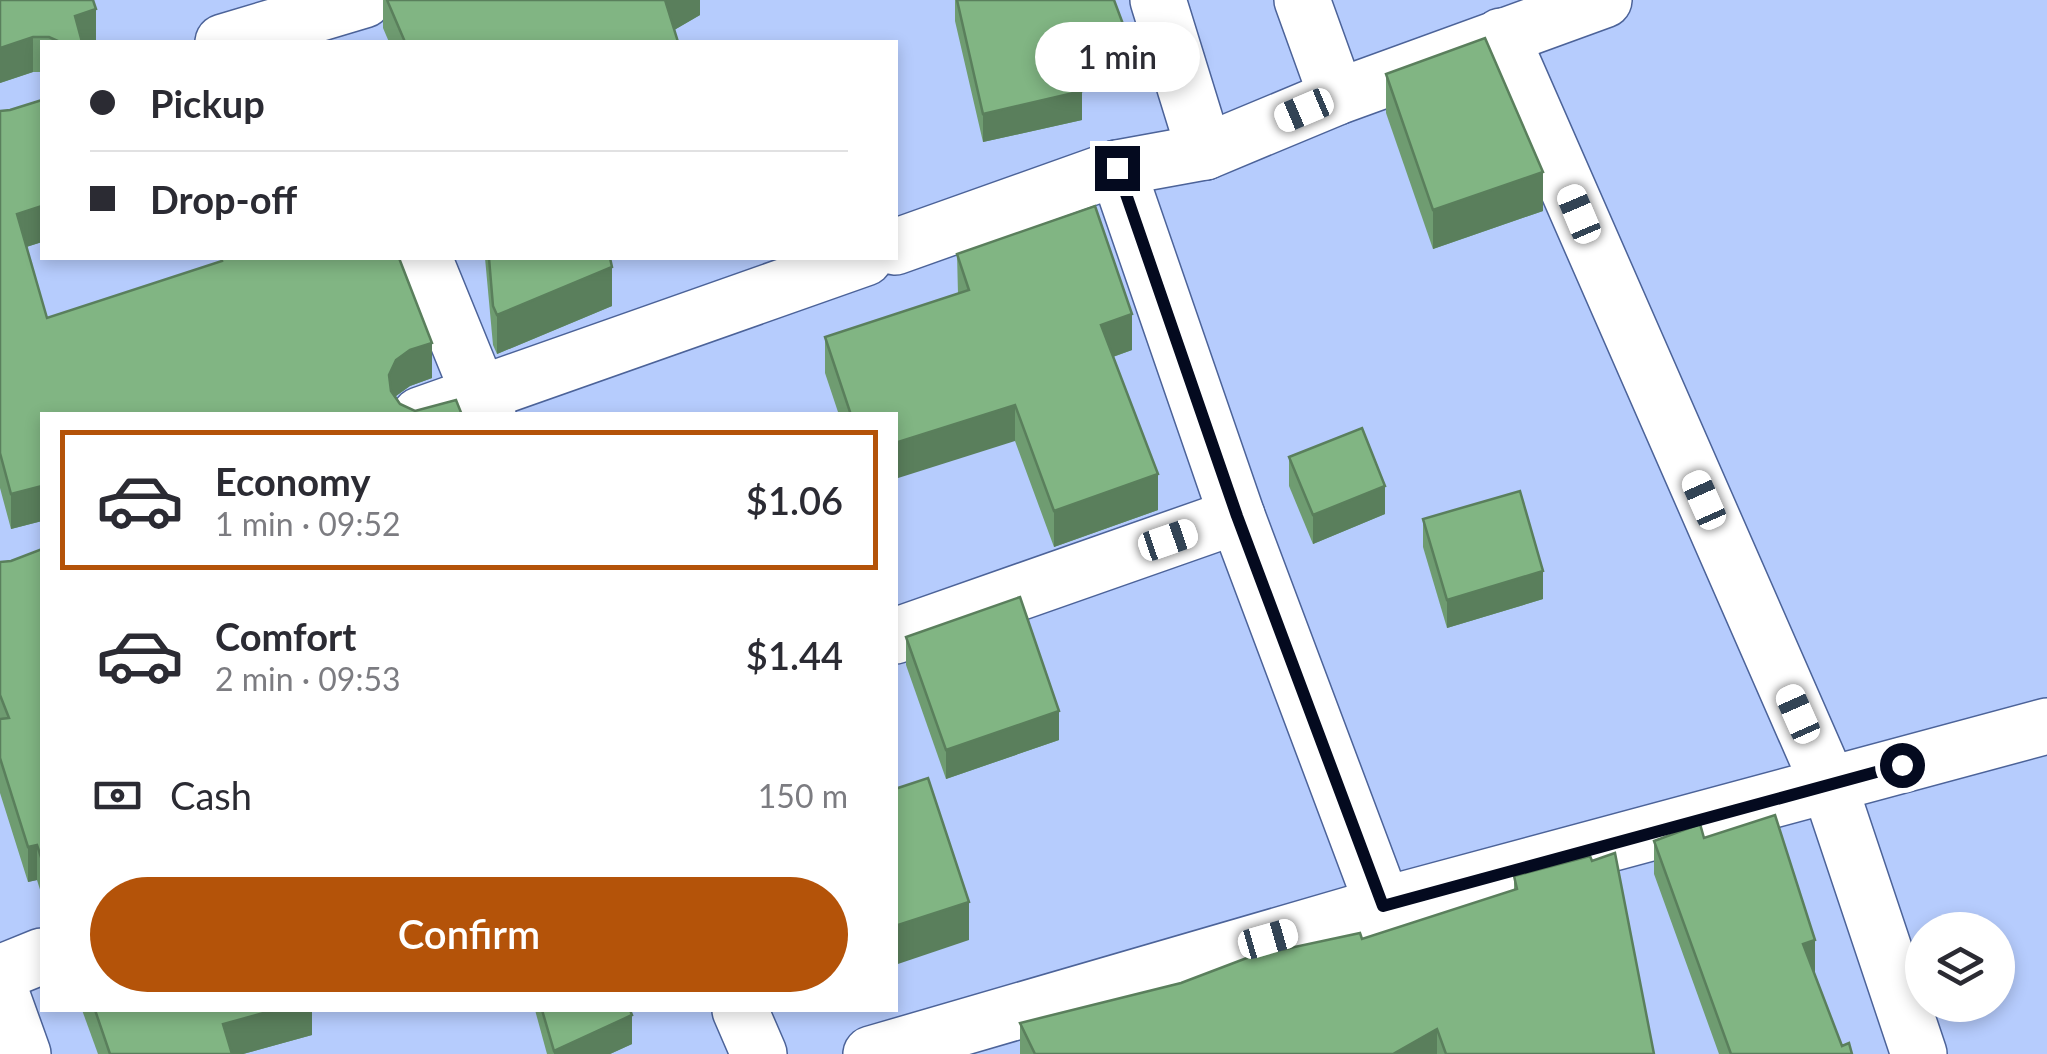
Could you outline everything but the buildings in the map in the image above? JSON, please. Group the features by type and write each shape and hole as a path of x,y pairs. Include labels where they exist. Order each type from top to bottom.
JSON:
{"street":[{"path":"1158,0 1205,152"},
{"path":"1302,0 1337,97"},
{"path":"898,246 1117,168 1205,152 1337,97 1604,0"},
{"path":"231,40 336,14"},
{"path":"1501,36 1829,785 1919,1054"},
{"path":"1117,168 1237,516 1383,906"},
{"path":"425,260 484,404"},
{"path":"437,412 484,404 860,260"},
{"path":"898,635 1237,516"},
{"path":"871,1054 966,1042 1383,906 2047,726"},
{"path":"0,972 40,957"},
{"path":"0,990 23,1054"},
{"path":"741,1012 759,1054"}],"route":[{"path":"1117,168 1237,516 1383,906 1902,765"}]}
